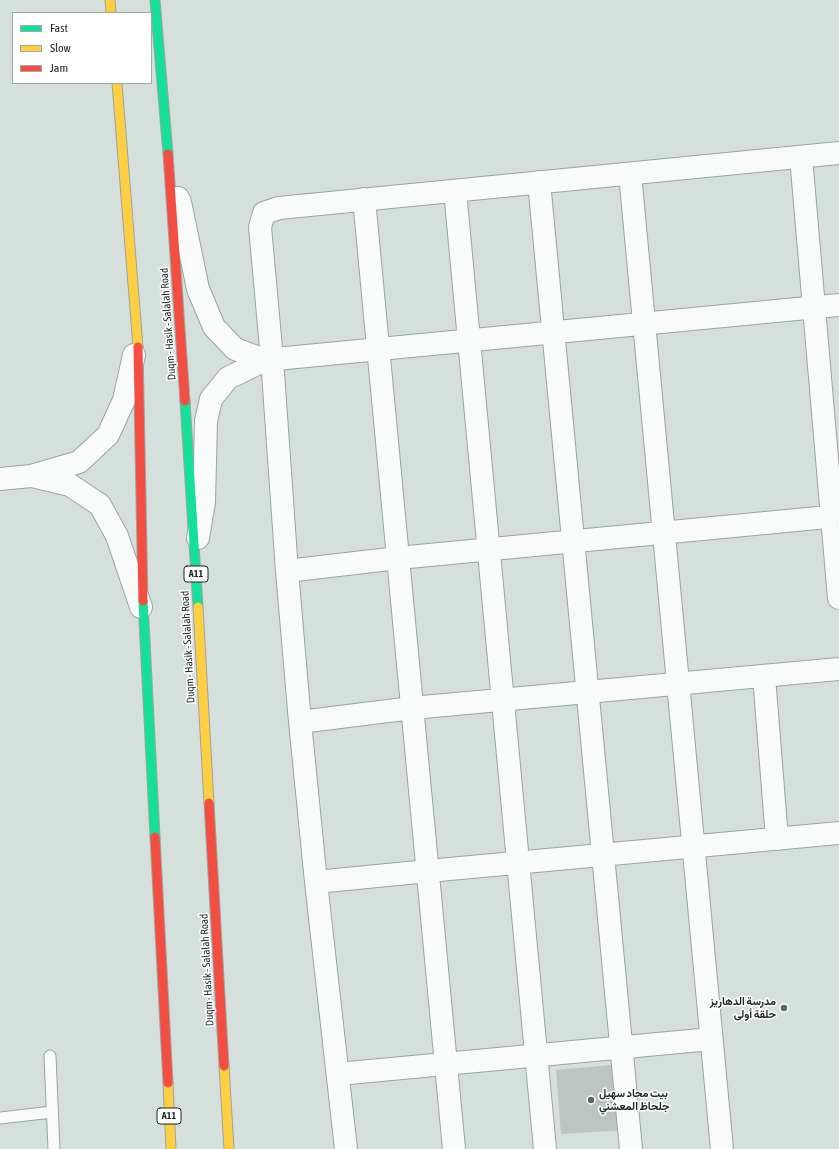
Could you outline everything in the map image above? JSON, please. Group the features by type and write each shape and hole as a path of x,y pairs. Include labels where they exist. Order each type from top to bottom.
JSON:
{"highway":[{"path":"110,0 112,12"},
{"name":"Duqm - Hasik - Salalah Road","path":"155,0 171,183 195,556 229,1149"},
{"name":"A11","path":"117,84 138,339 142,612 171,1149"},
{"path":"161,1137 168,1083"},
{"path":"227,1098 238,1144"}],"street":[{"path":"346,1149 316,882 300,722 268,360 260,227 264,213 279,208 364,199 839,153"},
{"path":"801,157 836,516 839,598"},
{"path":"630,174 722,1149"},
{"path":"539,182 631,1149"},
{"path":"171,183 180,202 198,289 214,327 235,349 268,360"},
{"path":"455,190 544,1149"},
{"path":"364,199 454,1149"},
{"path":"195,556 204,502 206,421 211,399 228,378 268,360 839,305"},
{"path":"0,479 30,476 79,462 108,435 124,400 138,339"},
{"path":"30,476 70,485 100,505 117,536 142,612"},
{"path":"287,571 398,558 836,516"},
{"path":"300,722 412,708 839,669"},
{"path":"764,676 778,839"},
{"path":"316,882 839,833"},
{"path":"338,1074 711,1039"}],"lane":[{"path":"50,1056 54,1149"},
{"path":"0,1118 52,1112"}],"building":[{"name":"بيت محاد سهيل جلحاظ المعشني","path":"622,1064 625,1130 561,1134 556,1070"}],"traffic: fast":[{"path":"155,0 168,154"},
{"path":"185,401 198,607"},
{"path":"143,601 155,837"}],"traffic: slow":[{"path":"110,0 111,12"},
{"path":"117,84 138,347"},
{"path":"198,607 209,803"},
{"path":"224,1066 229,1149"},
{"path":"168,1083 171,1149"}],"traffic: jam":[{"path":"168,154 185,401"},
{"path":"138,347 143,601"},
{"path":"209,803 224,1066"},
{"path":"155,837 168,1083"}],"place":[{"name":"مدرسة الدهاريز حلقة أولى","path":"784,1008"},
{"name":"بيت محاد سهيل جلحاظ المعشني","path":"591,1100"}]}
